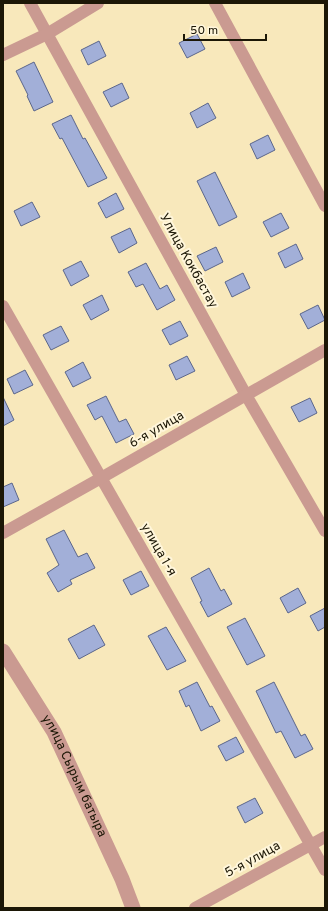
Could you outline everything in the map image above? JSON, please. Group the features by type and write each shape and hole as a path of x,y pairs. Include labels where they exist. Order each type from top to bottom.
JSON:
{"street":[{"name":"Улица Кокбастау","path":"30,3 246,395 325,531"},
{"path":"3,55 47,34 98,3"},
{"path":"215,3 325,206"},
{"name":"улица 1-я","path":"3,306 325,870"},
{"name":"6-я улица","path":"3,533 325,350"},
{"name":"улица Сырым батыра","path":"3,651 54,732 122,879 133,908"},
{"name":"5-я улица","path":"195,908 325,837"}],"building":[{"path":"197,34 205,49 187,58 179,43"},
{"path":"99,41 106,56 88,65 81,50"},
{"path":"34,62 53,102 34,111 16,71"},
{"path":"122,83 129,98 111,107 103,92"},
{"path":"208,103 216,118 197,128 190,113"},
{"path":"71,115 83,139 85,138 107,178 88,187 62,138 60,139 52,124"},
{"path":"268,135 275,150 257,159 250,144"},
{"path":"215,172 237,217 219,226 197,181"},
{"path":"116,193 124,209 106,218 98,203"},
{"path":"32,202 40,217 21,226 14,211"},
{"path":"281,213 289,228 271,237 263,222"},
{"path":"130,228 137,243 119,253 111,237"},
{"path":"296,244 303,259 285,268 278,253"},
{"path":"216,247 223,262 205,271 197,256"},
{"path":"81,261 89,276 71,286 63,270"},
{"path":"146,263 160,289 167,285 175,300 157,310 143,284 136,287 128,272"},
{"path":"243,273 250,288 232,297 225,282"},
{"path":"102,295 109,310 91,320 83,305"},
{"path":"318,305 325,320 308,329 300,314"},
{"path":"180,321 188,336 170,345 162,330"},
{"path":"61,326 69,341 51,350 43,335"},
{"path":"187,356 195,371 176,380 169,365"},
{"path":"83,362 91,378 73,387 65,372"},
{"path":"25,370 33,385 14,394 7,379"},
{"path":"106,396 119,422 126,419 134,434 116,443 102,416 95,420 87,405"},
{"path":"3,397 14,420 3,426"},
{"path":"310,398 317,413 299,422 291,407"},
{"path":"12,483 19,500 3,507 3,487"},
{"path":"64,530 78,557 87,553 95,568 70,580 72,584 58,592 47,573 59,565 46,539"},
{"path":"209,568 221,591 224,589 232,604 208,617 200,602 202,601 191,578"},
{"path":"141,571 149,586 131,595 123,580"},
{"path":"298,588 306,603 288,613 280,598"},
{"path":"325,608 325,627 318,631 310,616"},
{"path":"245,618 265,656 247,665 227,627"},
{"path":"94,625 105,645 79,659 68,639"},
{"path":"166,627 186,661 167,670 148,636"},
{"path":"197,682 210,707 212,706 220,721 201,731 189,705 186,707 179,691"},
{"path":"274,682 301,736 305,734 313,749 295,758 281,731 276,733 256,691"},
{"path":"236,737 244,752 226,761 218,746"},
{"path":"255,798 263,813 245,823 237,807"}]}
